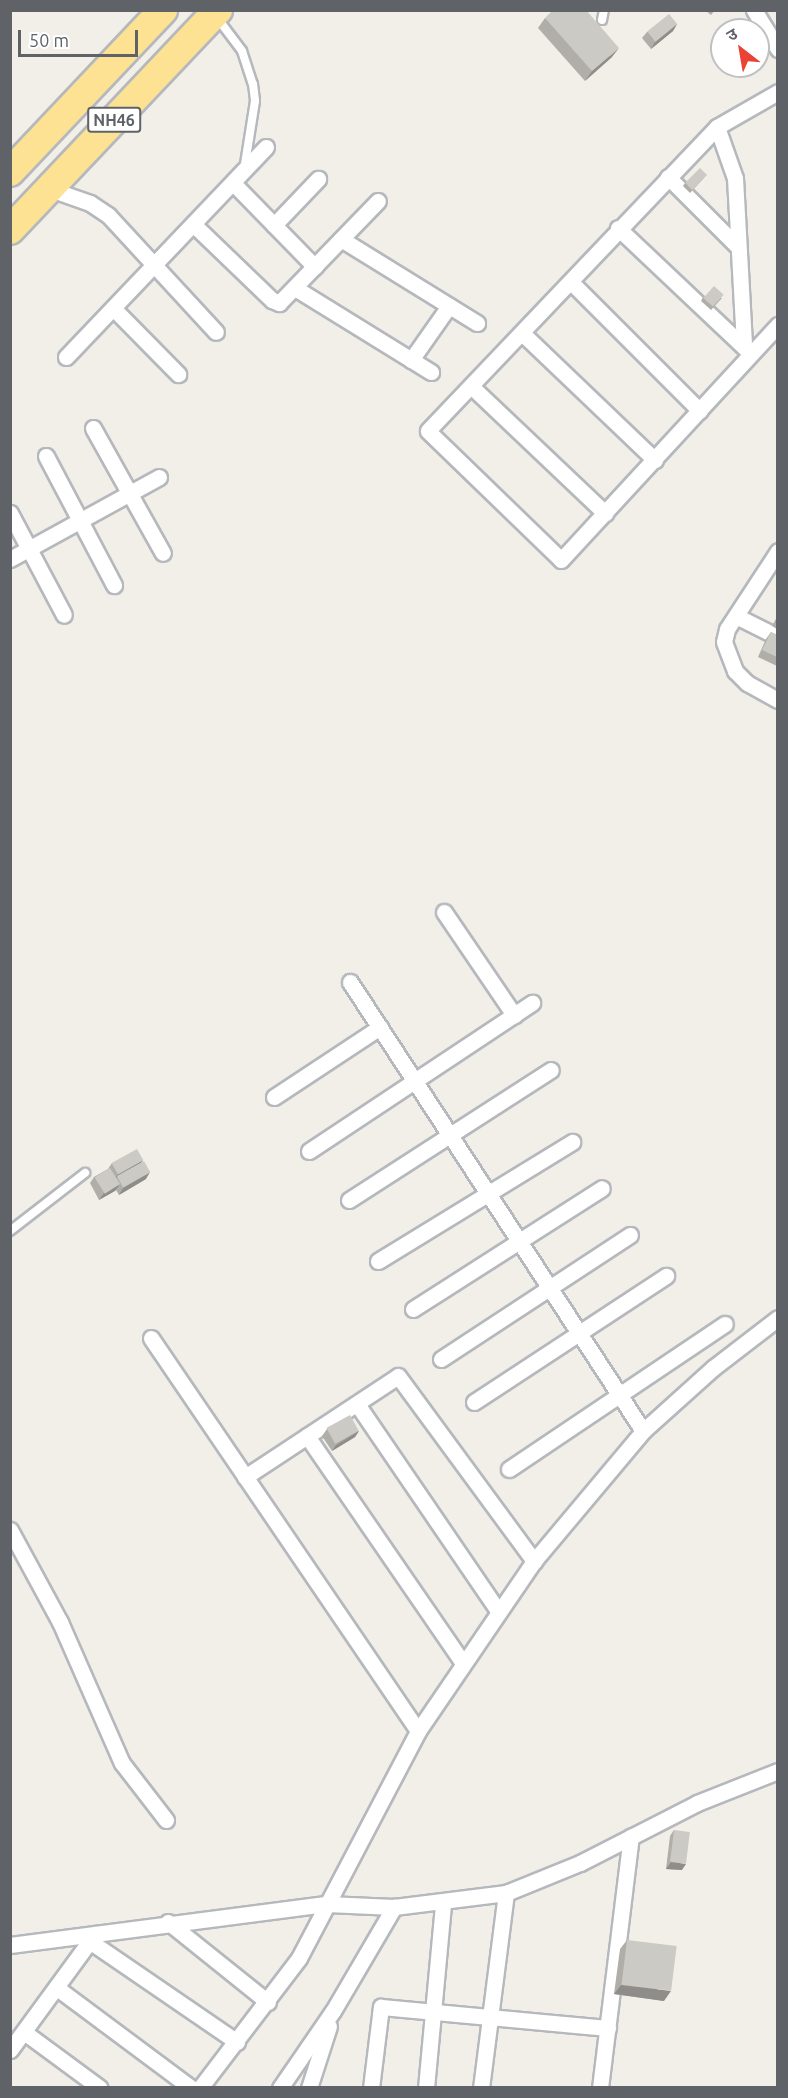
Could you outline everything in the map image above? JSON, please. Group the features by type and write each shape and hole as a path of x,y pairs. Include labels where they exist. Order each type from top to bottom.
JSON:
{"highway":[{"name":"NH46","path":"10,172 163,10"},
{"name":"NH46","path":"10,230 216,12"}],"street":[{"path":"754,10 777,49"},
{"path":"777,92 717,127 618,228 571,282 428,431 561,560 700,411 748,351 777,325"},
{"path":"717,127 735,178 737,246 748,351"},
{"path":"66,357 266,147"},
{"path":"238,177 274,225 315,267"},
{"path":"668,177 737,246"},
{"path":"274,225 318,179"},
{"path":"50,189 99,208 216,332"},
{"path":"193,224 272,300 279,303 378,201"},
{"path":"618,228 748,351"},
{"path":"341,239 477,323"},
{"path":"571,282 700,411"},
{"path":"295,288 431,372"},
{"path":"411,360 449,306"},
{"path":"113,308 178,374"},
{"path":"522,333 655,460"},
{"path":"471,386 605,513"},
{"path":"93,428 163,553"},
{"path":"46,456 114,585"},
{"path":"10,559 159,477"},
{"path":"10,513 64,615"},
{"path":"777,551 772,573 727,629 728,656 747,683 777,700"},
{"path":"736,616 777,637"},
{"path":"444,912 514,1015"},
{"path":"350,981 643,1431"},
{"path":"309,1151 532,1003"},
{"path":"274,1097 380,1027"},
{"path":"349,1200 551,1070"},
{"path":"378,1261 572,1142"},
{"path":"412,1309 602,1188"},
{"path":"441,1359 630,1235"},
{"path":"474,1402 666,1276"},
{"path":"200,2088 299,1959 418,1731 534,1561 643,1431 713,1368 777,1318"},
{"path":"508,1468 725,1324"},
{"path":"151,1338 418,1731"},
{"path":"245,1477 398,1376 534,1561"},
{"path":"357,1404 498,1611"},
{"path":"307,1436 463,1663"},
{"path":"10,1530 60,1622 122,1763 166,1820"},
{"path":"10,1946 94,1937 168,1922 327,1904 394,1907 443,1903 506,1893 563,1871 697,1803 777,1771"},
{"path":"600,2088 631,1837"},
{"path":"481,2088 506,1893"},
{"path":"426,2088 435,2012 443,1903"},
{"path":"280,2088 333,2011 394,1907"},
{"path":"168,1922 268,2002"},
{"path":"10,2050 94,1937"},
{"path":"94,1937 237,2042"},
{"path":"57,1988 191,2088"},
{"path":"371,2088 381,2007 608,2028"},
{"path":"309,2088 333,2011"},
{"path":"24,2032 100,2088"}],"lane":[{"path":"602,20 604,10"},
{"path":"216,12 242,51 253,84 254,110 238,177"},
{"path":"10,1231 85,1173"}],"building":[{"path":"553,10 586,10 619,48 592,71 545,18"},
{"path":"669,14 677,24 655,42 647,32"},
{"path":"700,168 707,175 692,190 685,183"},
{"path":"714,286 724,295 713,307 703,298"},
{"path":"771,632 777,635 777,657 762,650"},
{"path":"137,1149 143,1160 118,1174 112,1163"},
{"path":"144,1161 150,1172 123,1187 117,1176"},
{"path":"110,1168 120,1184 105,1194 95,1178"},
{"path":"350,1415 359,1431 335,1444 326,1428"},
{"path":"674,1830 690,1832 686,1864 670,1862"},
{"path":"627,1940 677,1946 671,1991 622,1985"}]}
